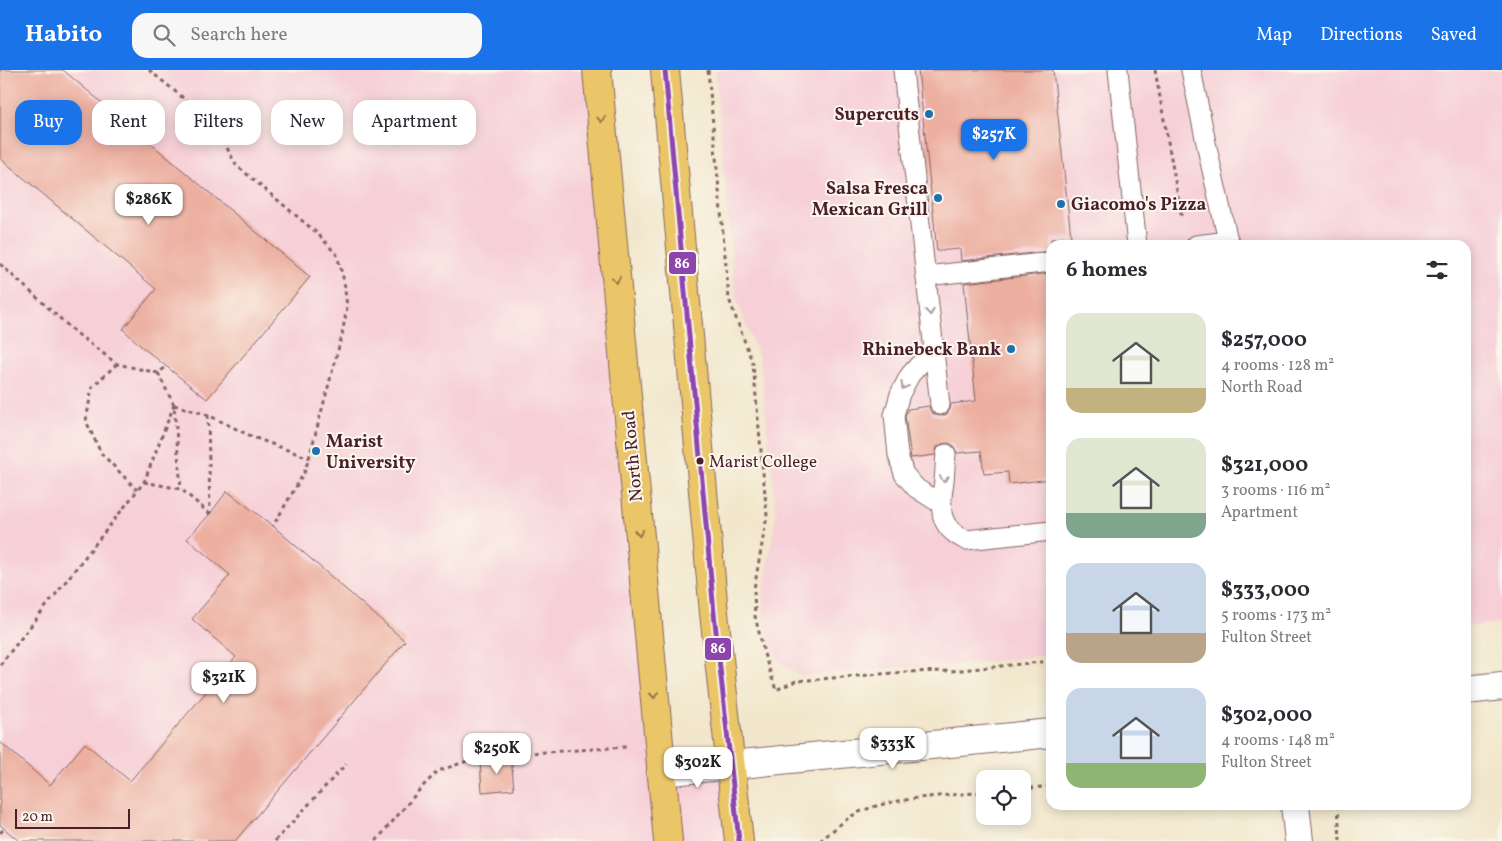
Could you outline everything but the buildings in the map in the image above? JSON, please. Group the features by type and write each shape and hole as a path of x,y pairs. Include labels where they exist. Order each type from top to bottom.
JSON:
{"highway":[{"name":"North Road","path":"597,70 668,841"},
{"path":"665,70 712,584 739,841"}],"street":[{"path":"1471,689 1502,686"},
{"path":"661,772 1046,733"},
{"path":"1296,810 1300,841"}],"lane":[{"path":"903,70 940,405"},
{"path":"1118,70 1136,240"},
{"path":"1191,70 1228,240"},
{"path":"926,276 1046,263"},
{"path":"934,348 910,375 900,394 894,416 898,455 904,474 916,488 941,504"},
{"path":"946,454 941,504 943,519 953,534 966,540 1046,532"}],"path":[{"path":"149,70 214,123 236,165 318,234 337,255 344,281 347,307 342,334 304,473 273,526"},
{"path":"708,70 729,299 753,364 767,516 754,589 756,616 764,657 776,690 796,681 905,672 951,671 1046,662"},
{"path":"1155,70 1183,227"},
{"path":"0,264 76,332 117,364 158,373 166,367"},
{"path":"117,364 92,388 86,421 101,453 137,490"},
{"path":"158,373 174,405 180,489"},
{"path":"174,405 208,416 253,437 309,458"},
{"path":"0,665 144,482 174,405"},
{"path":"144,482 180,489 210,514 208,416"},
{"path":"376,841 438,771 482,756 626,746 627,756"},
{"path":"275,841 346,764"},
{"path":"1031,787 1046,786"},
{"path":"820,841 850,817 872,807 894,802 976,793"},
{"path":"1338,810 1340,841"},
{"path":"0,833 4,828"}],"shaded area":[{"name":"Marist University","path":"0,70 598,70 665,781 734,774 741,841 0,841"},
{"path":"715,70 1502,70 1502,623 1471,626 1471,240 1046,240 1046,656 951,665 800,676 780,662 768,639 763,616 764,590 776,514 760,361 735,297"}],"transit line":[{"name":"86","path":"665,70 714,613 739,841"}],"place":[{"name":"Supercuts","path":"929,114"},
{"name":"Salsa Fresca Mexican Grill","path":"938,198"},
{"name":"Giacomo's Pizza","path":"1061,204"},
{"name":"Rhinebeck Bank","path":"1011,349"},
{"name":"Marist University","path":"316,451"},
{"name":"Marist College","path":"700,461"}]}
